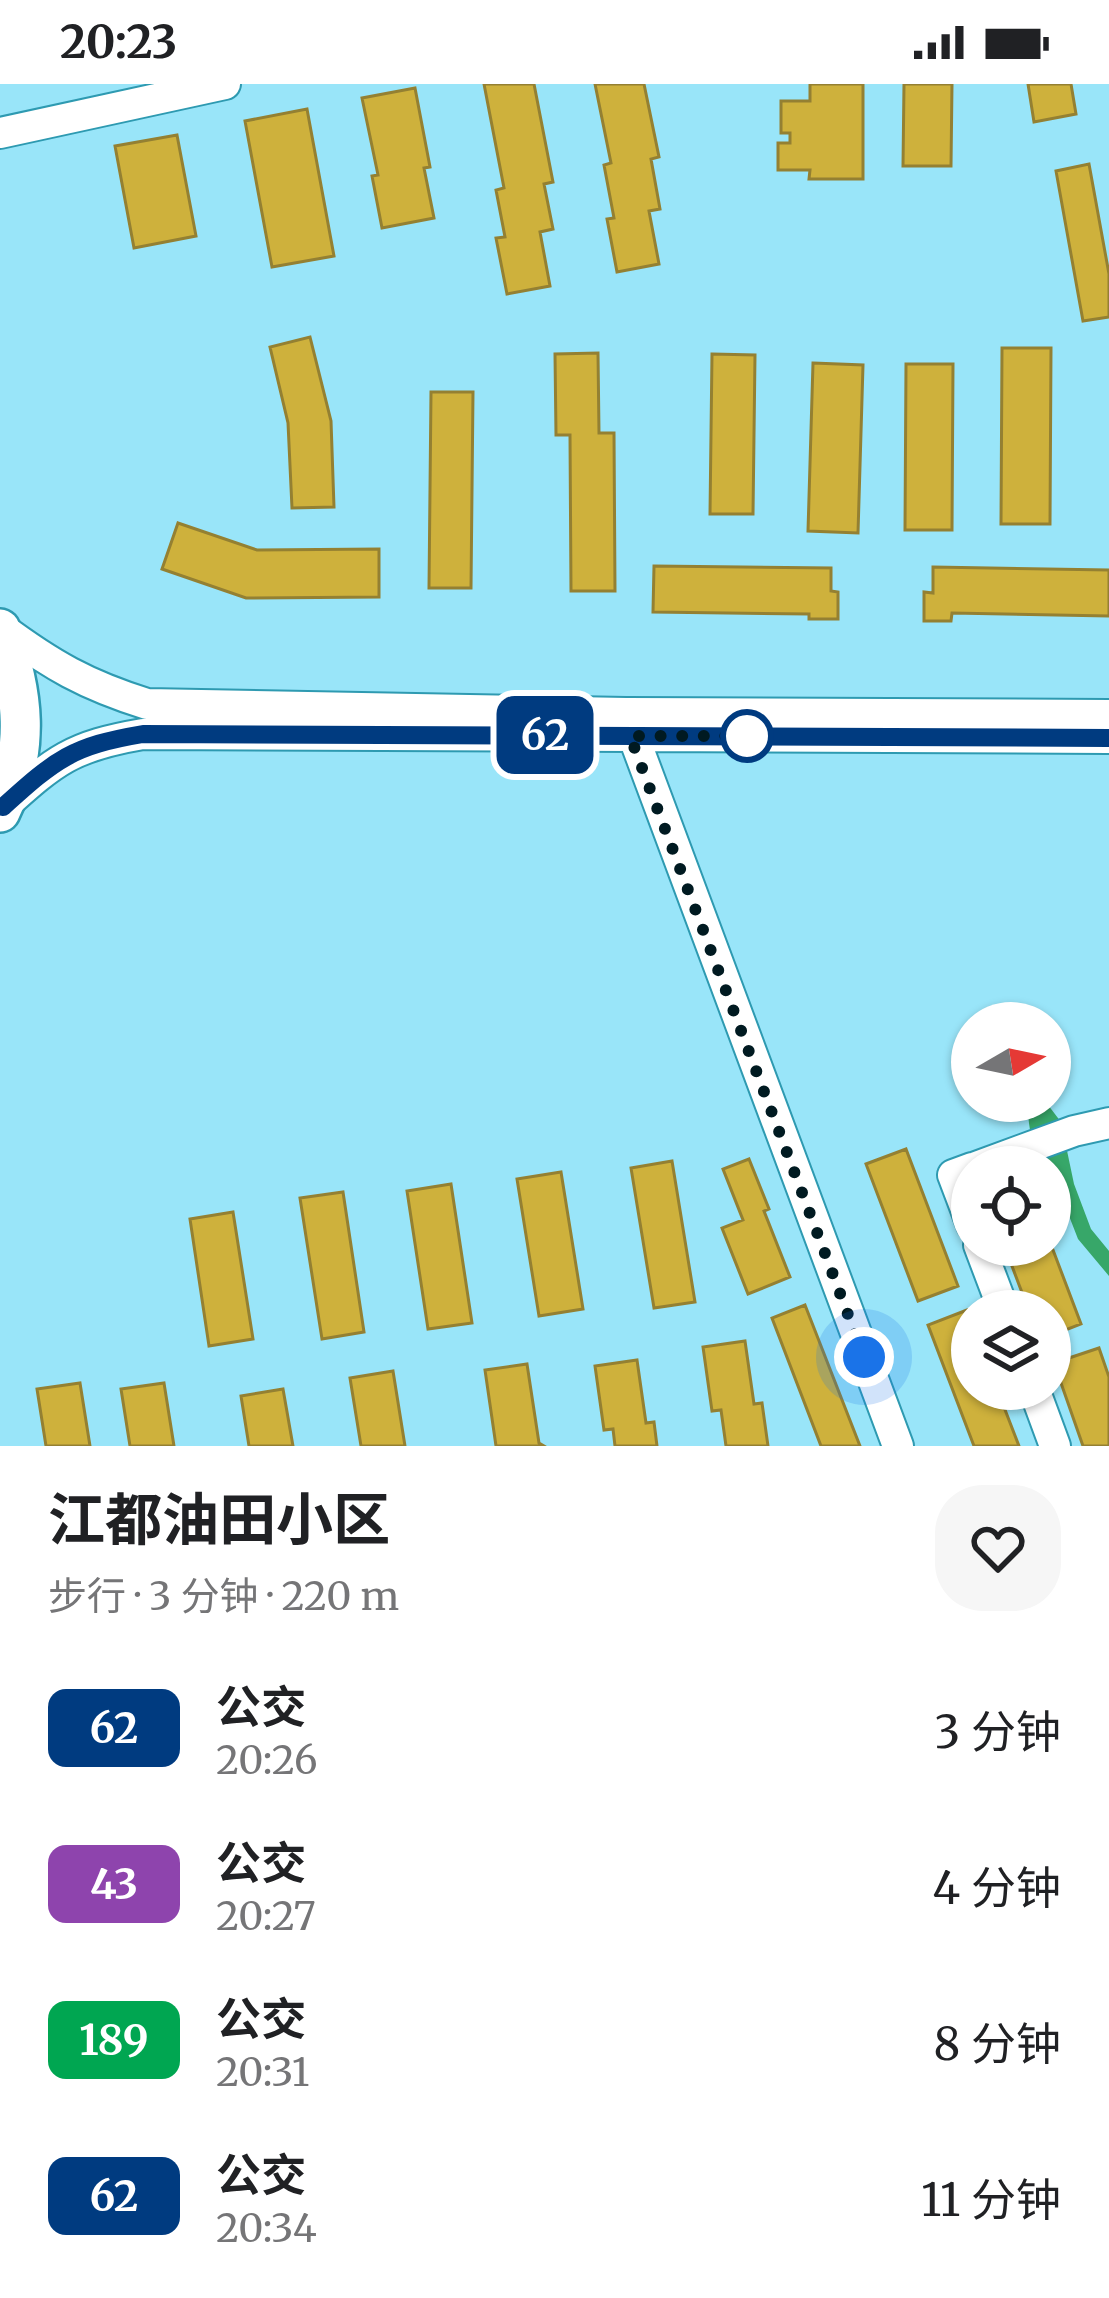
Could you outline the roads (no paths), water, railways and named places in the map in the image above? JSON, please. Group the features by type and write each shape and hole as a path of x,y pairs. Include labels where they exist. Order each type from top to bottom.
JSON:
{"main road":[{"path":"0,628 15,668 22,737 2,810"}],"street":[{"path":"0,133 225,84"},
{"path":"0,628 56,668 101,690 147,704 628,725 1109,738"},
{"path":"2,810 53,762 100,741 143,734 1109,715"},
{"path":"628,725 898,1446"},
{"path":"1033,1146 1109,1124"},
{"path":"1042,1410 1055,1446"}]}
